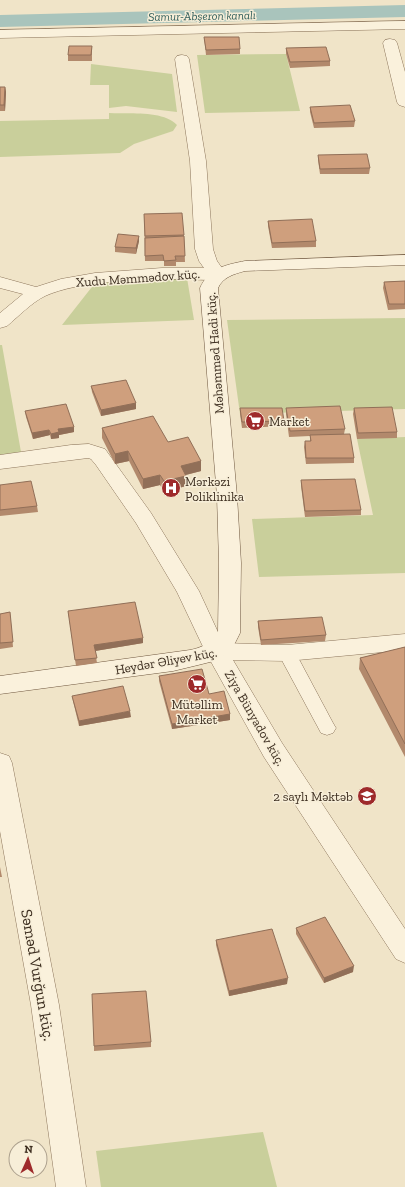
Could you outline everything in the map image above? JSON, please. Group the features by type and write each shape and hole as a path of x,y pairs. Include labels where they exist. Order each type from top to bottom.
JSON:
{"street":[{"path":"0,34 405,25"},
{"path":"390,43 405,102"},
{"name":"Məhəmməd Hadi küç.","path":"182,58 198,161 204,249 208,261 218,275 211,282 209,288 227,496 230,563 229,634 225,644 216,651"},
{"name":"Xudu Məmmədov küç.","path":"0,322 38,293 69,283 89,279 194,272 218,275 229,269 245,266 405,260"},
{"path":"0,282 38,293"},
{"name":"Ziya Bünyadov küç.","path":"0,462 71,452 89,452 98,454 103,460 144,518 184,584 216,651 272,750 405,951"},
{"name":"Heydər Əliyev küç.","path":"0,685 173,662 216,651 288,653 405,642"},
{"name":"Səməd Vurğun küç.","path":"0,763 45,1005 71,1187"}],"lane":[{"path":"288,653 327,728"}],"green space":[{"path":"286,54 300,111 205,113 197,55"},
{"path":"91,64 172,74 177,112 126,106 109,108 109,85 90,85"},
{"path":"109,113 155,115 171,120 177,125 173,131 134,144 120,153 0,157 0,121 109,119"},
{"path":"187,278 194,320 62,325 95,283"},
{"path":"405,318 405,409 240,414 227,320"},
{"path":"0,345 2,345 21,452 0,455"},
{"path":"405,437 405,573 259,577 252,519 373,515 357,439"},
{"path":"263,1132 277,1187 101,1187 96,1151"}],"building":[{"path":"204,37 239,37 240,49 206,50"},
{"path":"69,46 92,46 91,55 68,55"},
{"path":"326,47 330,61 290,62 286,48"},
{"path":"0,87 5,87 4,105 0,105"},
{"path":"350,105 355,121 314,123 310,107"},
{"path":"367,154 370,168 320,169 318,155"},
{"path":"182,213 184,235 145,236 144,214"},
{"path":"312,219 316,241 272,243 268,221"},
{"path":"118,234 139,236 136,248 115,247"},
{"path":"184,236 185,256 175,256 176,260 164,261 163,255 145,256 145,238"},
{"path":"405,281 405,304 389,304 384,282"},
{"path":"126,380 136,403 101,410 91,386"},
{"path":"66,404 74,427 58,429 59,432 51,434 49,430 32,433 25,411"},
{"path":"340,406 345,429 290,431 286,408"},
{"path":"392,407 397,432 358,433 354,408"},
{"path":"240,408 282,408 284,421 242,422"},
{"path":"153,416 168,442 188,437 201,461 181,466 186,476 164,481 160,475 143,479 128,451 115,454 102,428"},
{"path":"350,434 354,458 306,458 305,441 311,441 310,435"},
{"path":"355,479 361,510 305,511 301,480"},
{"path":"31,481 37,506 0,510 0,485"},
{"path":"135,602 143,638 94,645 97,658 75,660 68,611"},
{"path":"10,612 13,642 0,643 0,614"},
{"path":"322,617 326,635 261,640 258,621"},
{"path":"405,647 405,744 360,658"},
{"path":"202,669 209,694 224,691 230,714 172,724 159,676"},
{"path":"123,686 130,711 79,721 72,696"},
{"path":"325,917 354,966 324,978 296,928"},
{"path":"272,929 288,978 229,991 216,940"},
{"path":"146,991 151,1042 94,1046 92,994"}],"waterway":[{"name":"Samur-Abşeron kanalı","path":"0,21 405,11"}],"place":[{"name":"Market","path":"255,421"},
{"name":"Mərkəzi Poliklinika","path":"171,488"},
{"name":"Mütəllim Market","path":"197,684"},
{"name":"2 saylı Məktəb","path":"367,796"}]}
